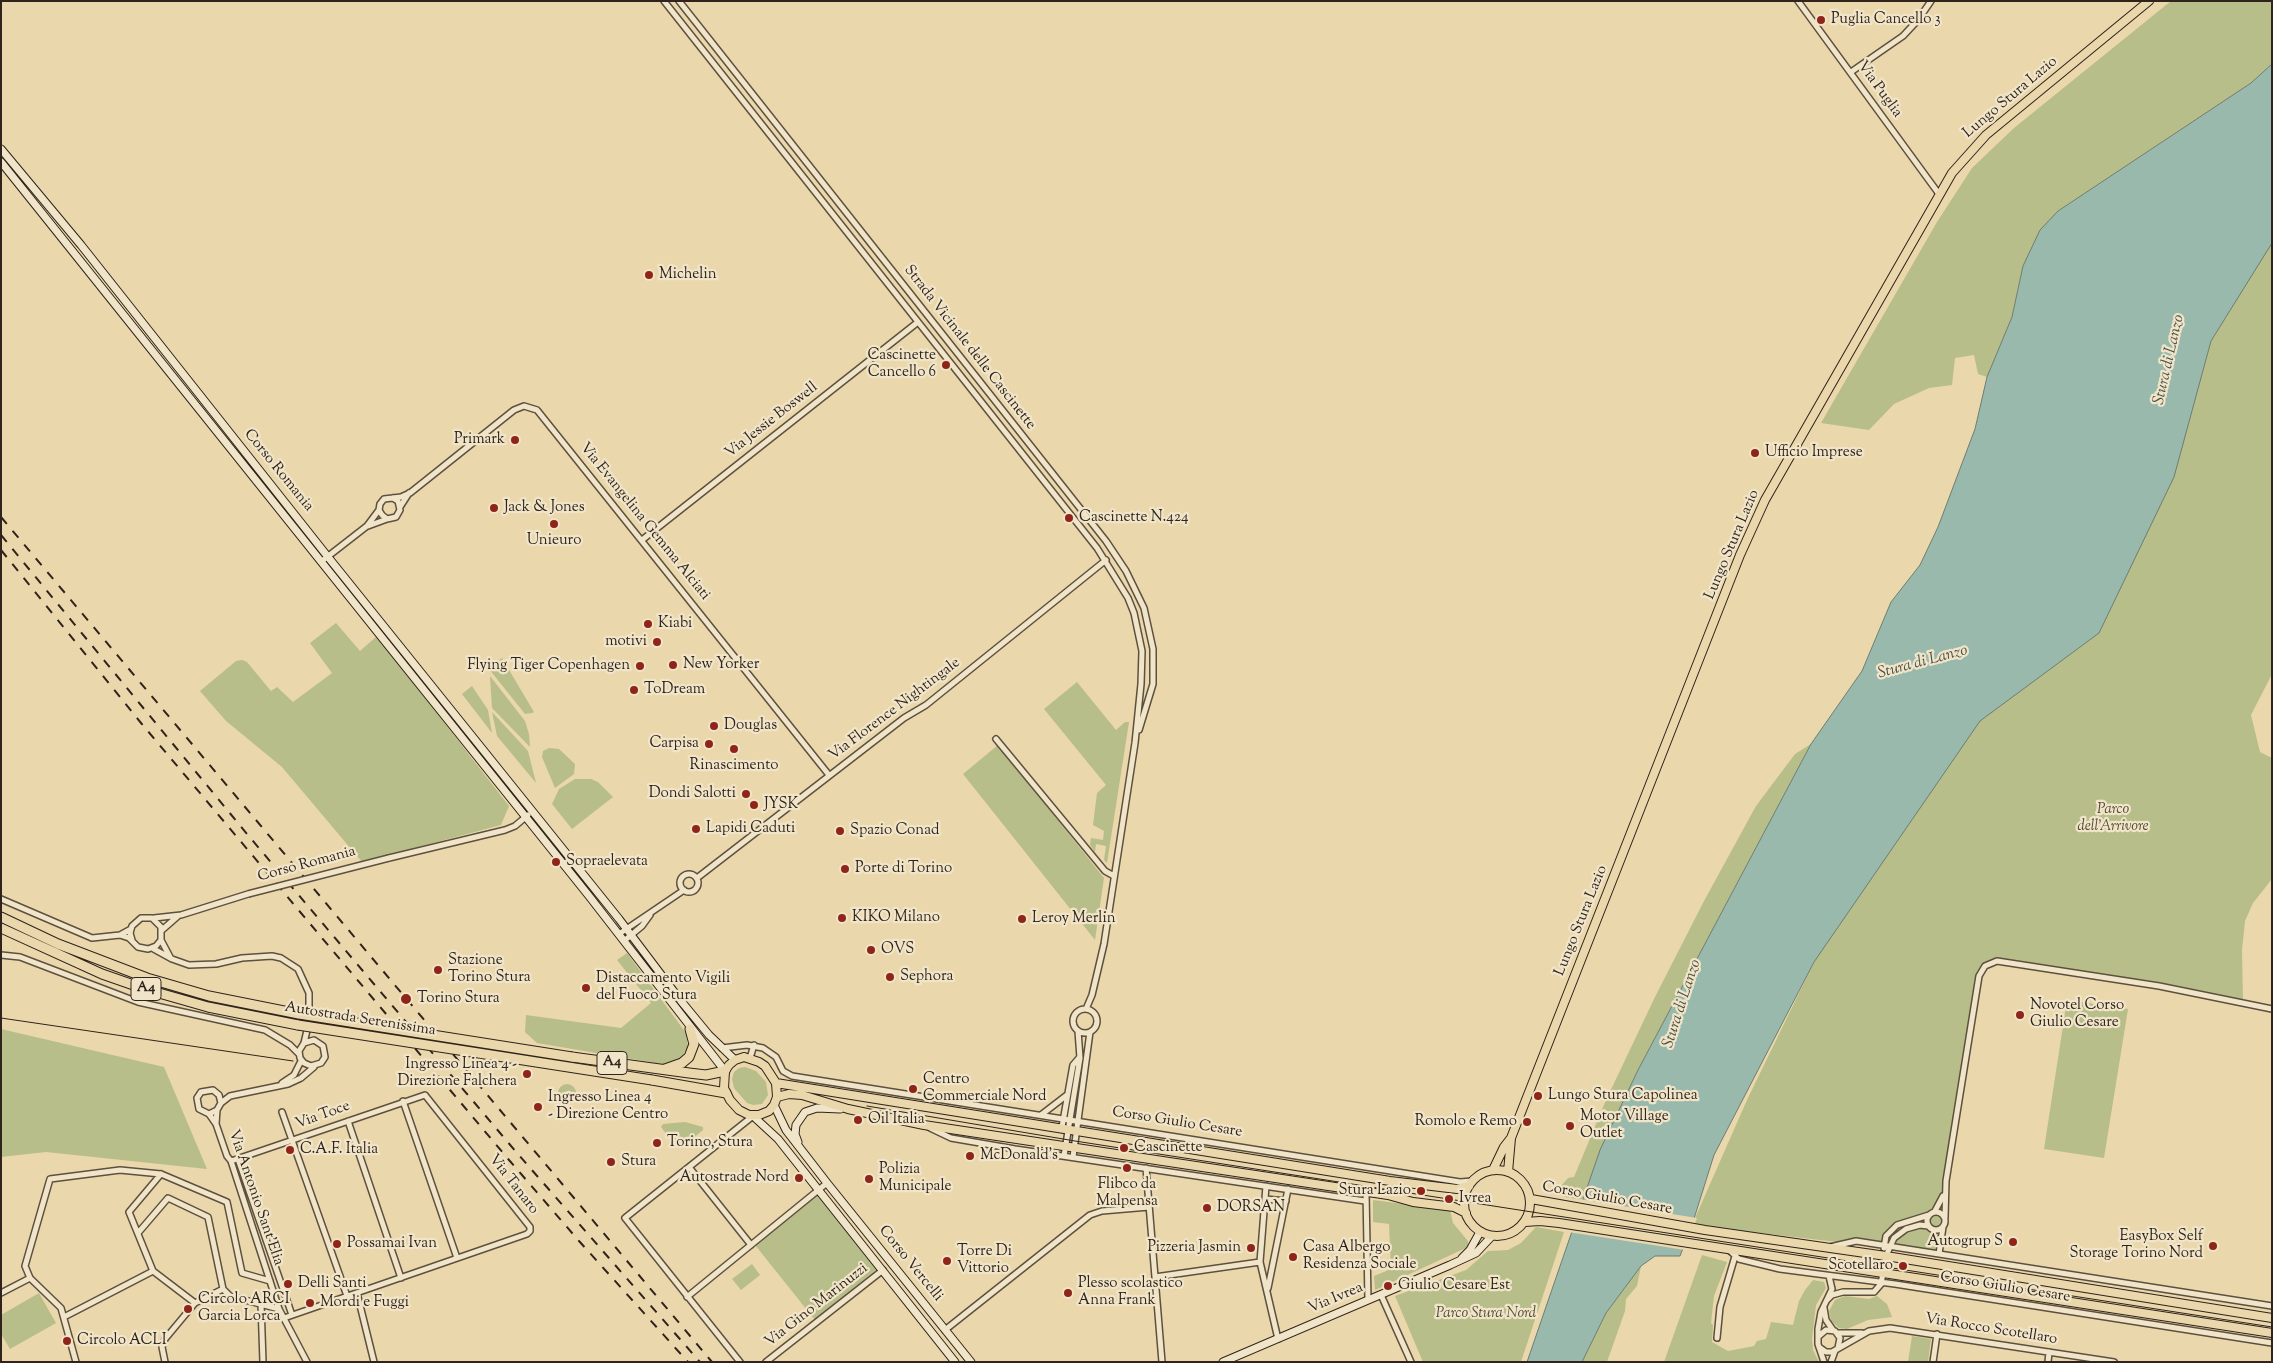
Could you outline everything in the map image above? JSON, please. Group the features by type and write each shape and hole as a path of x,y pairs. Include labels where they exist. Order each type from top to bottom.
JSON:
{"highway":[{"name":"Autostrada Serenissima","path":"1,917 58,944 147,978 209,996 299,1014 656,1070 706,1075 725,1071"},
{"name":"Autostrada Serenissima","path":"1,928 102,974 145,989 216,1009 726,1093"},
{"path":"656,1070 682,1063 689,1057 694,1044 690,1029"}],"main road":[{"name":"Lungo Stura Lazio","path":"1493,1170 1504,1147 1511,1138 1756,519 1952,173 1986,135 2149,1"},
{"name":"Corso Romania","path":"1,149 81,245 690,1029 725,1071"},
{"name":"Corso Romania","path":"1,162 533,812 708,1035 735,1060"},
{"path":"750,1058 766,1066 776,1083 777,1096 774,1105 764,1114 752,1116 739,1110 726,1093 725,1071 728,1065 735,1060 750,1058"},
{"name":"Corso Giulio Cesare","path":"776,1083 878,1099 1070,1124 1390,1181 1457,1189 1470,1184"},
{"path":"777,1096 788,1094 802,1095 848,1109 924,1125 1388,1195 1413,1202 1454,1207 1466,1213"},
{"name":"Corso Vercelli","path":"774,1105 779,1118 827,1183 971,1362"},
{"path":"801,1149 796,1137 796,1130 799,1118 805,1112 817,1108 848,1109"},
{"name":"Corso Vercelli","path":"752,1116 772,1131 955,1362"},
{"name":"Lungo Stura Lazio","path":"1508,1172 1511,1138"},
{"path":"1493,1170 1508,1172 1523,1182 1530,1199 1530,1212 1525,1222 1510,1234 1492,1236 1480,1232 1469,1220 1466,1213 1464,1201 1470,1184 1485,1172 1493,1170"},
{"name":"Corso Giulio Cesare","path":"1530,1199 1705,1230 1886,1256 2272,1318"},
{"name":"Corso Giulio Cesare","path":"1525,1222 1559,1223 1702,1246 1727,1248 1736,1253 1882,1278 2270,1334"},
{"name":"Via Ivrea","path":"1460,1261 1470,1250 1480,1232"},
{"name":"Via Ivrea","path":"1228,1361 1239,1359 1278,1339 1460,1261 1476,1253 1492,1236"}],"street":[{"name":"Strada Vicinale delle Cascinette","path":"664,1 1106,560 1128,598 1141,642 1143,666 1135,743 1102,951 1092,996"},
{"name":"Strada Vicinale delle Cascinette","path":"679,1 1106,541 1126,572 1137,593 1150,630 1154,667 1153,684 1135,743"},
{"name":"Via Puglia","path":"1798,1 1939,194"},
{"path":"1851,72 1903,36 1918,20 1931,1"},
{"path":"679,20 688,13"},
{"name":"Via Jessie Boswell","path":"642,540 918,322"},
{"path":"959,374 968,367"},
{"name":"Via Evangelina Gemma Alciati","path":"400,507 410,493 514,410 520,407 529,407 542,413 829,775"},
{"name":"Via Evangelina Gemma Alciati","path":"393,498 410,493"},
{"path":"325,559 367,526 379,510 380,504 384,499 393,498 398,502 400,513 396,518 367,526"},
{"path":"379,510 387,519"},
{"name":"Via Florence Nightingale","path":"697,878 904,718 926,705 1106,560"},
{"path":"996,739 1105,871 1114,876"},
{"name":"Corso Romania","path":"162,930 171,920 181,915 248,894 505,830 515,826 533,812"},
{"path":"691,874 697,878 698,883 695,889 690,892 684,890 680,884 683,876 691,874"},
{"path":"621,938 651,913 684,890"},
{"path":"1,898 92,938 120,935 131,929"},
{"name":"Corso Romania","path":"152,918 181,915"},
{"path":"132,940 131,929 134,922 141,918 152,918 159,924 162,930 161,940 172,959"},
{"path":"120,935 132,940 143,949 152,948 188,965 272,956 281,958 298,969 306,984 310,1002 309,1022 299,1054"},
{"path":"152,948 161,940"},
{"path":"1,955 20,957 138,1002 265,1030 290,1045 307,1065 314,1066"},
{"path":"1827,1300 1832,1295 1843,1292 1874,1292 1882,1278 1890,1246 1894,1238 1901,1231 1920,1225 1928,1226 1934,1230 1943,1227 1945,1218 1944,1193 1979,976 1985,966 1998,961 2151,984 2272,1009"},
{"path":"1086,1009 1092,996"},
{"path":"1070,1124 1090,1032 1097,1023 1093,1012 1092,996"},
{"path":"1064,1156 1080,1058 1078,1031 1074,1025 1074,1018 1078,1011 1086,1009 1093,1012"},
{"path":"309,1022 314,1040"},
{"path":"1078,1031 1090,1032"},
{"path":"230,1096 221,1103 217,1110 209,1114 199,1109 197,1098 201,1092 209,1089 219,1095 230,1096 280,1085 301,1078 323,1060 325,1053 321,1043 314,1040 303,1044 290,1045"},
{"path":"722,1048 754,1045 750,1058"},
{"name":"Corso Giulio Cesare","path":"754,1045 772,1054 783,1070 792,1076 1041,1115 1070,1124"},
{"path":"1073,1157 1074,1148 1067,1095 1073,1065 1080,1058"},
{"path":"280,1085 294,1075 302,1061"},
{"path":"878,1099 879,1090"},
{"path":"219,1095 221,1103"},
{"name":"Via Toce","path":"230,1161 424,1095"},
{"name":"Via Tanaro","path":"284,1318 526,1234 530,1230 530,1227 424,1095"},
{"path":"1041,1115 1067,1095"},
{"path":"403,1101 457,1258"},
{"name":"Via Antonio Sant'Elia","path":"216,1124 217,1110"},
{"path":"282,1112 347,1296"},
{"name":"Via Antonio Sant'Elia","path":"209,1114 216,1124 230,1161 279,1309 307,1362"},
{"path":"740,1362 625,1218 752,1116"},
{"path":"348,1121 401,1278"},
{"path":"924,1125 952,1138 1365,1201"},
{"name":"Via Antonio Sant'Elia","path":"238,1159 292,1315"},
{"path":"689,1167 751,1245"},
{"path":"1146,1168 1162,1362"},
{"path":"76,1362 61,1308 30,1278 25,1266 50,1179 120,1170 161,1174 227,1202 242,1273 270,1281"},
{"path":"1224,1180 1226,1171"},
{"path":"161,1174 129,1212 153,1272 195,1303"},
{"path":"687,1297 827,1183"},
{"path":"1266,1186 1260,1262 1268,1289 1278,1339"},
{"path":"1268,1289 1288,1190"},
{"path":"1366,1192 1368,1300"},
{"path":"1886,1256 1883,1245 1886,1236 1897,1225 1935,1211 1944,1193"},
{"path":"138,1233 168,1198 208,1216 223,1289 230,1296 279,1309"},
{"path":"1265,1199 1286,1201"},
{"path":"945,1330 1090,1215 1102,1211 1149,1207"},
{"path":"1935,1211 1940,1212 1945,1218"},
{"path":"1928,1226 1927,1219 1929,1214"},
{"name":"Corso Giulio Cesare","path":"1939,1254 1943,1227"},
{"name":"Corso Giulio Cesare","path":"1827,1248 1856,1241 2272,1306"},
{"path":"1717,1338 1721,1303 1736,1253"},
{"name":"Corso Giulio Cesare","path":"1736,1253 1739,1258 1772,1268 1829,1276 1882,1278 2272,1343"},
{"path":"1155,1277 1260,1262"},
{"name":"Via Gino Marinuzzi","path":"766,1362 883,1270"},
{"path":"64,1318 153,1272"},
{"path":"1824,1362 1819,1347 1819,1323 1832,1286 1829,1276"},
{"path":"1,1293 30,1278"},
{"path":"165,1362 162,1347 165,1339 195,1303 223,1289"},
{"path":"356,1293 374,1362"},
{"path":"1381,1295 1411,1362"},
{"path":"261,1304 263,1362"},
{"path":"1824,1306 1826,1320 1836,1332 1840,1341 1831,1362"},
{"name":"Via Rocco Scotellaro","path":"1836,1332 1848,1335 1890,1328 2114,1362"},
{"path":"1819,1336 1826,1330 1836,1332"},
{"name":"Via Rocco Scotellaro","path":"1836,1350 1865,1333"},
{"path":"1933,1362 1937,1334"},
{"path":"1819,1347 1826,1352 1836,1350"},
{"path":"2048,1362 2049,1352"}],"green space":[{"path":"2171,1 2272,1 2272,64 2251,83 2058,211 2023,266 2012,317 1987,377 1978,374 1974,355 1955,358 1952,385 1929,388 1894,404 1869,430 1821,423 1937,222 1972,168 2014,128"},
{"name":"Parco dell'Arrivore","path":"2272,156 2272,674 2251,715 2260,752 2272,758 2272,879 2253,903 2245,921 2242,950 2243,1003 2176,989 1998,961 1985,966 1979,976 1946,1181 1939,1254 1692,1225 1747,1100 1816,958 2191,410 2211,341"},
{"path":"336,623 360,651 377,636 509,806 501,825 362,862 282,767 226,721 200,691 236,661 242,660 247,662 271,691 277,687 293,702 332,673 310,643"},
{"path":"502,658 534,712 525,714 489,669"},
{"path":"490,676 525,721 530,747 492,708"},
{"path":"1077,682 1116,730 1125,722 1129,722 1107,863 1104,860 1106,846 1096,844 1095,852 1090,845 1091,838 1103,840 1104,831 1093,825 1097,793 1106,785 1044,709"},
{"path":"472,686 488,710 492,733 462,694"},
{"path":"492,712 528,751 536,783 497,736"},
{"path":"1811,744 1638,1070 1582,1200 1555,1193 1568,1178 1574,1177 1606,1100 1655,997 1704,901 1756,806 1795,754"},
{"path":"998,745 1104,878 1095,940 963,774"},
{"path":"549,748 559,749 575,764 574,774 555,788 542,757 543,751"},
{"path":"575,779 591,779 598,782 613,797 572,829 552,804 559,789"},
{"path":"627,953 686,1033 688,1047 680,1060 667,1065 537,1043 525,1032 526,1015 621,1028 651,1003 617,960"},
{"path":"2067,1000 2128,1009 2104,1158 2044,1149"},
{"path":"1,1029 164,1067 207,1169 46,1152 1,1157"},
{"path":"745,1067 756,1071 766,1082 768,1095 762,1104 753,1105 747,1103 734,1088 732,1079 734,1072 739,1068"},
{"path":"567,1084 573,1087 576,1093 573,1099 567,1102 561,1099 558,1093 561,1087"},
{"path":"685,1122 703,1127 703,1130 692,1139 678,1142 668,1136 661,1127 663,1124"},
{"path":"817,1194 877,1269 815,1320 755,1245"},
{"path":"1373,1200 1450,1210 1453,1223 1468,1241 1468,1247 1375,1290 1374,1276 1391,1269 1389,1224 1373,1222"},
{"name":"Parco Stura Nord","path":"1536,1227 1564,1232 1521,1362 1423,1362 1395,1296 1466,1270 1488,1251 1508,1250 1521,1243"},
{"path":"1702,1255 1727,1262 1714,1296 1711,1323 1713,1325 1712,1342 1728,1351 1754,1346 1757,1341 1766,1339 1771,1322 1793,1325 1799,1301 1805,1290 1813,1280 1824,1282 1826,1288 1816,1305 1812,1339 1813,1350 1819,1362 1664,1362"},
{"path":"752,1264 760,1275 741,1290 732,1279"},
{"path":"1641,1266 1637,1286 1626,1299 1625,1311 1607,1362 1582,1362 1606,1313"},
{"path":"39,1293 56,1323 10,1349 1,1334 1,1315"},
{"path":"1845,1296 1869,1299 1877,1296 1887,1304 1892,1317 1868,1320 1847,1329 1839,1328 1831,1321 1829,1311 1835,1300"},
{"path":"1912,1336 1931,1339 1928,1362 1908,1362"}],"water":[{"name":"Stura di Lanzo","path":"2272,64 2272,243 2211,341 2174,477 2099,633 1980,721 1814,962 1714,1155 1680,1256 1655,1256 1641,1266 1606,1313 1582,1362 1527,1362 1600,1150 1638,1070 1811,744 1862,671 1891,602 1920,565 1938,527 1975,429 1987,377 2012,317 2023,266 2040,230 2058,211 2251,83"}],"pier":[{"path":"1579,1199 1697,1218 1685,1250 1568,1232"}],"tram line":[{"path":"1,1018 293,1061"},
{"path":"867,1106 1075,1141 2272,1327"}],"railway":[{"path":"1,517 712,1362"},
{"path":"1,535 247,834 517,1153 700,1362"},
{"path":"1,550 141,723 509,1160 688,1362"}],"place":[{"name":"Puglia Cancello 3","path":"1821,20"},
{"name":"Michelin","path":"649,275"},
{"name":"Cascinette Cancello 6","path":"946,365"},
{"name":"Primark","path":"515,440"},
{"name":"Ufficio Imprese","path":"1755,453"},
{"name":"Jack & Jones","path":"494,508"},
{"name":"Cascinette N.424","path":"1069,518"},
{"name":"Unieuro","path":"554,524"},
{"name":"Kiabi","path":"648,624"},
{"name":"motivi","path":"657,642"},
{"name":"New Yorker","path":"673,665"},
{"name":"Flying Tiger Copenhagen","path":"640,666"},
{"name":"ToDream","path":"634,690"},
{"name":"Douglas","path":"714,726"},
{"name":"Carpisa","path":"709,744"},
{"name":"Rinascimento","path":"734,749"},
{"name":"Dondi Salotti","path":"746,794"},
{"name":"JYSK","path":"754,805"},
{"name":"Lapidi Caduti","path":"696,829"},
{"name":"Spazio Conad","path":"840,831"},
{"name":"Sopraelevata","path":"556,862"},
{"name":"Porte di Torino","path":"845,869"},
{"name":"KIKO Milano","path":"842,918"},
{"name":"Leroy Merlin","path":"1022,919"},
{"name":"OVS","path":"871,950"},
{"name":"Stazione Torino Stura","path":"438,970"},
{"name":"Sephora","path":"890,977"},
{"name":"Distaccamento Vigili del Fuoco Stura","path":"586,988"},
{"name":"Torino Stura","path":"406,999"},
{"name":"Novotel Corso Giulio Cesare","path":"2020,1015"},
{"name":"Ingresso Linea 4 - Direzione Falchera","path":"527,1074"},
{"name":"Centro Commerciale Nord","path":"913,1089"},
{"name":"Lungo Stura Capolinea","path":"1538,1096"},
{"name":"Ingresso Linea 4 - Direzione Centro","path":"538,1107"},
{"name":"Oil Italia","path":"858,1120"},
{"name":"Romolo e Remo","path":"1527,1122"},
{"name":"Motor Village Outlet","path":"1570,1126"},
{"name":"Torino, Stura","path":"657,1143"},
{"name":"Cascinette","path":"1124,1148"},
{"name":"C.A.F. Italia","path":"290,1150"},
{"name":"McDonald's","path":"970,1156"},
{"name":"Stura","path":"611,1162"},
{"name":"Flibco da Malpensa","path":"1127,1168"},
{"name":"Autostrade Nord","path":"799,1178"},
{"name":"Polizia Municipale","path":"869,1179"},
{"name":"Stura Lazio","path":"1421,1191"},
{"name":"Ivrea","path":"1449,1199"},
{"name":"DORSAN","path":"1207,1208"},
{"name":"Autogrup S","path":"2013,1242"},
{"name":"Possamai Ivan","path":"337,1244"},
{"name":"EasyBox Self Storage Torino Nord","path":"2213,1246"},
{"name":"Pizzeria Jasmin","path":"1251,1248"},
{"name":"Casa Albergo Residenza Sociale","path":"1293,1257"},
{"name":"Torre Di Vittorio","path":"947,1261"},
{"name":"Scotellaro","path":"1903,1266"},
{"name":"Delli Santi","path":"288,1284"},
{"name":"Giulio Cesare Est","path":"1388,1286"},
{"name":"Plesso scolastico Anna Frank","path":"1068,1293"},
{"name":"Mordi e Fuggi","path":"310,1303"},
{"name":"Circolo ARCI Garcia Lorca","path":"188,1309"},
{"name":"Circolo ACLI","path":"67,1341"}]}
